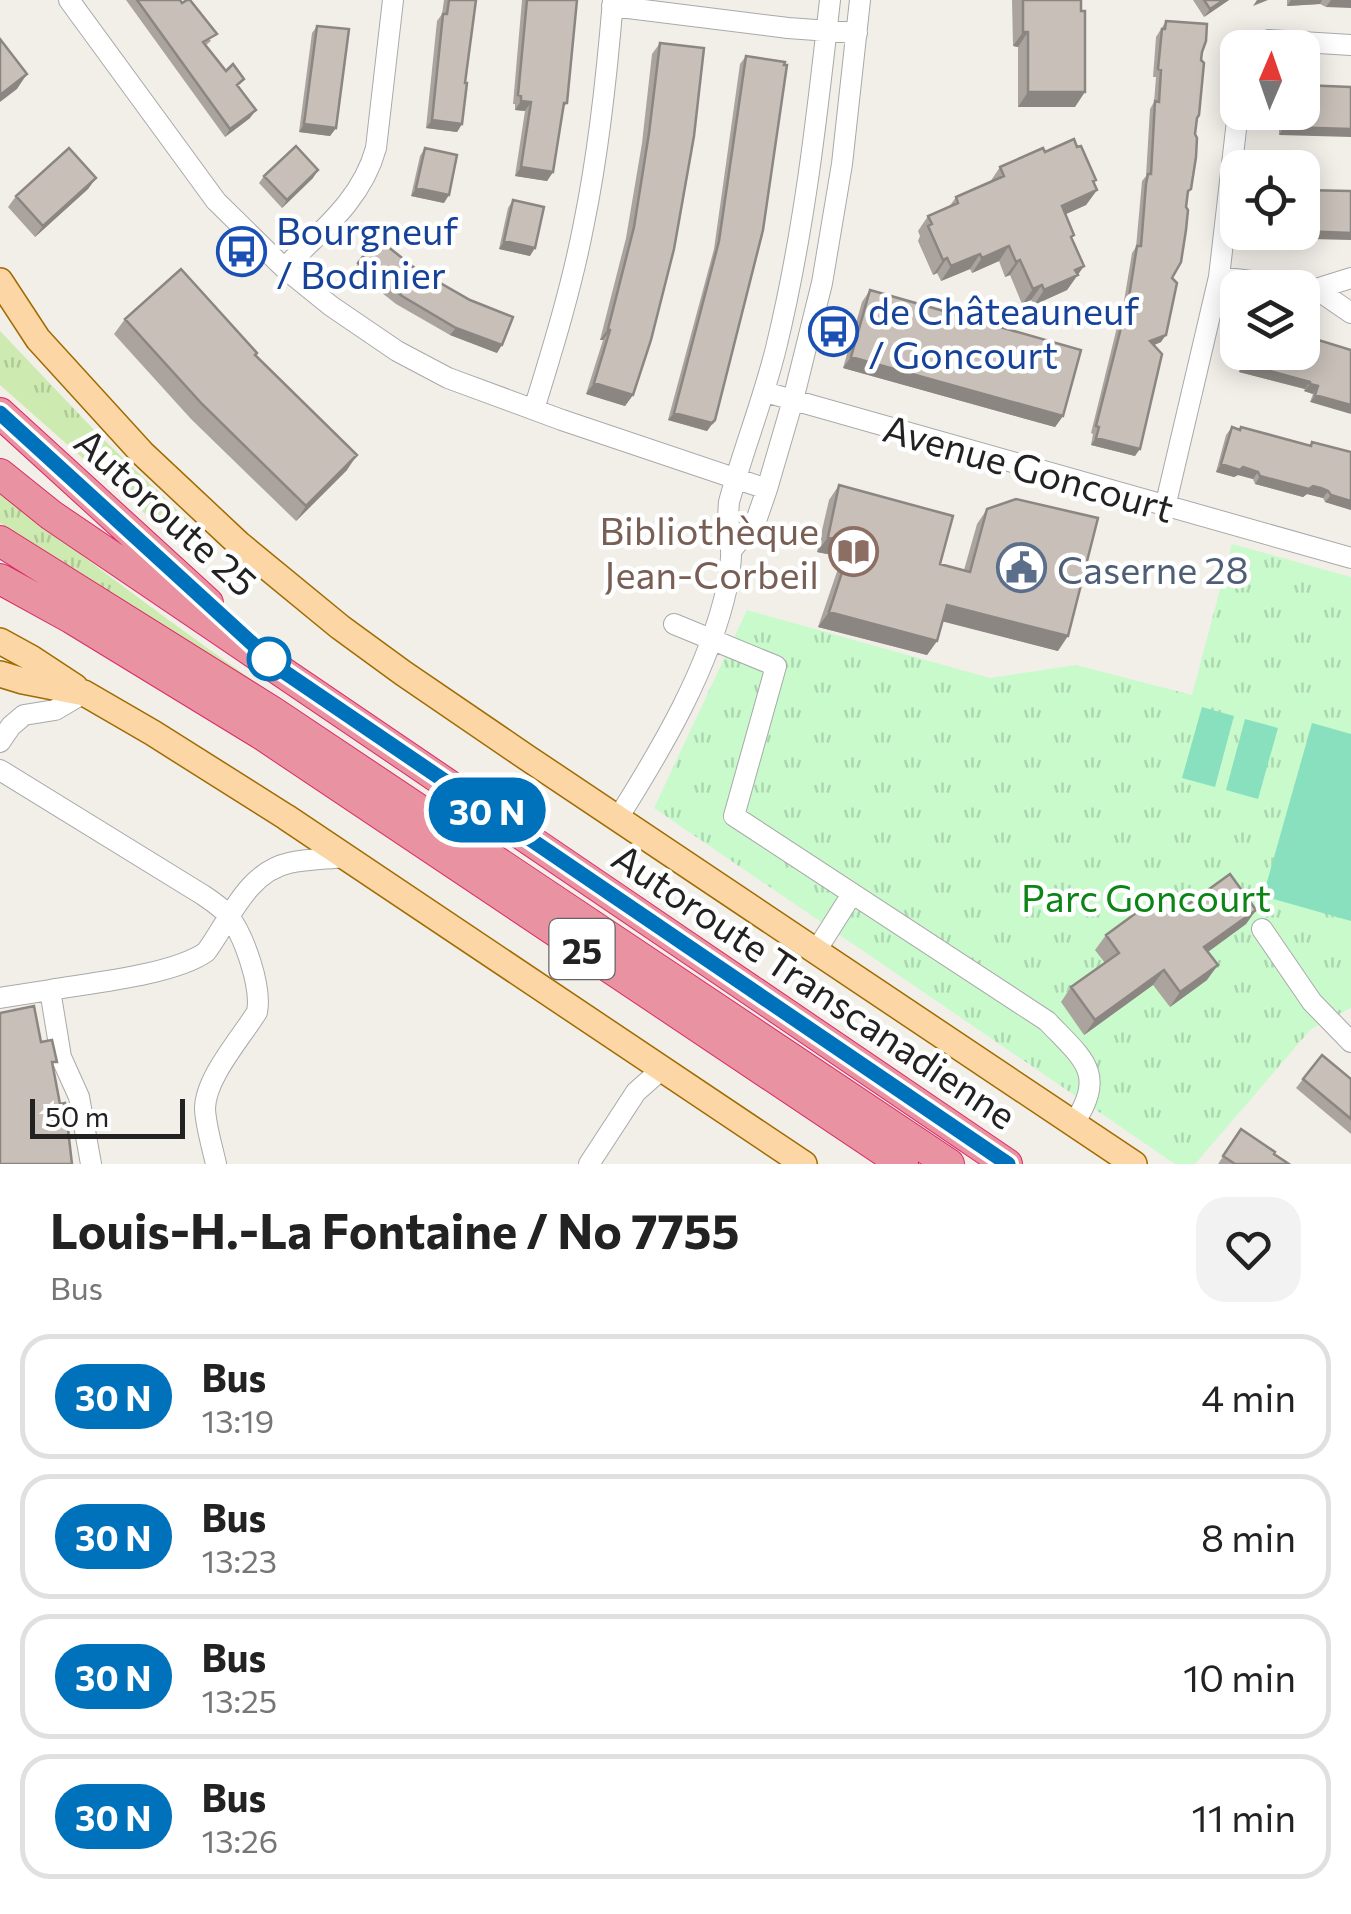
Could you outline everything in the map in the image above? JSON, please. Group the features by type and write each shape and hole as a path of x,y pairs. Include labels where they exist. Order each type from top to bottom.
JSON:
{"highway":[{"name":"Autoroute 25","path":"0,412 280,669"},
{"path":"0,474 51,515 280,669"},
{"path":"0,542 273,712 949,1164"},
{"name":"25","path":"0,578 261,734 903,1164"},
{"name":"Autoroute Transcanadienne","path":"280,669 1008,1164"}],"main road":[{"path":"0,281 38,339"},
{"path":"0,308 38,339 142,453 293,590 403,673 1134,1164"},
{"path":"0,641 240,788 804,1164"},
{"path":"0,674 84,693"}],"street":[{"path":"69,0 216,200 284,268 331,306 398,351 448,378 767,489"},
{"path":"284,268 347,206 372,164 393,0"},
{"path":"618,818 672,723 711,640 727,587 731,551 727,520 736,477 765,392 804,218 830,0"},
{"path":"731,551 757,518 767,489 822,284 850,99 860,0"},
{"path":"534,409 555,344 584,223 613,3 856,33"},
{"path":"1320,43 1351,45"},
{"path":"1221,270 1236,130"},
{"path":"1166,507 1220,276"},
{"path":"1320,288 1351,278"},
{"path":"1320,292 1351,314"},
{"name":"Avenue Goncourt","path":"765,392 1351,558"},
{"path":"674,624 776,666 734,816 1047,1021 1090,1074 1087,1102 1074,1123"},
{"path":"0,742 24,715 55,710 84,693"},
{"path":"0,770 203,894 229,916 252,967 259,1005 207,1092 205,1111 216,1164"},
{"path":"0,998 165,969 198,958 258,880 289,863 344,857"},
{"path":"816,952 852,894"},
{"path":"1262,930 1312,1002 1351,1042"},
{"path":"50,990 60,1057 79,1097 91,1164"},
{"path":"590,1164 636,1092 662,1069"}],"green space":[{"path":"0,331 98,434 199,531 183,547 0,385"},
{"path":"0,492 140,599 284,702 0,523"},
{"name":"Parc Goncourt","path":"1232,544 1351,577 1351,1008 1311,1029 1195,1164 1175,1164 654,808 747,610 990,678 1076,665 1192,695"},
{"path":"1202,707 1234,716 1215,787 1182,778"},
{"path":"1245,719 1278,728 1258,799 1226,790"},
{"path":"1312,723 1351,734 1351,921 1263,896"}],"building":[{"path":"137,0 190,0 217,34 203,42 226,71 233,64 244,79 237,85 256,110 230,129"},
{"path":"449,0 476,0 462,124 432,120 443,14 447,14"},
{"path":"527,0 577,0 567,103 553,172 521,167 531,102 521,101 518,95"},
{"path":"1023,0 1081,0 1081,11 1085,11 1085,92 1028,92 1028,32 1023,32"},
{"path":"1204,0 1224,0 1210,9"},
{"path":"1166,21 1207,24 1206,41 1201,60 1204,63 1196,157 1188,191 1181,262 1172,278 1177,283 1166,335 1150,341 1162,354 1140,449 1096,438 1096,426 1126,316 1137,246 1141,246 1146,184 1151,174 1155,101 1159,102 1162,29"},
{"path":"317,26 349,29 336,128 304,124"},
{"path":"0,39 27,74 0,95"},
{"path":"660,43 704,48 694,136 674,249 633,395 594,383 634,227"},
{"path":"746,56 787,65 763,230 712,423 674,413 719,241"},
{"path":"1320,86 1351,87 1351,129 1320,128"},
{"path":"1074,139 1077,147 1081,146 1097,190 1062,206 1084,266 1075,270 1078,275 1044,290 1042,285 1033,289 1009,246 951,266 947,258 943,260 928,226 932,224 928,216 958,203 956,197 1004,176 1000,167"},
{"path":"296,146 318,170 287,200 264,176"},
{"path":"69,148 96,178 43,226 16,196"},
{"path":"425,148 457,155 449,195 416,188"},
{"path":"1320,190 1351,191 1351,233 1320,232"},
{"path":"513,200 544,207 535,248 504,241"},
{"path":"377,238 416,269 470,300 513,317 502,345 456,328 402,296 358,263"},
{"path":"181,269 255,355 357,455 306,506 202,404 125,319"},
{"path":"870,290 1081,350 1063,416 851,357"},
{"path":"1320,341 1351,350 1351,405 1315,395 1318,386 1267,370 1320,370"},
{"path":"1232,427 1351,452 1351,501 1321,488 1309,489 1260,476 1243,467 1240,470 1221,464"},
{"name":"Caserne 28","path":"839,485 953,516 940,564 970,572 987,509 1016,499 1098,518 1068,636 947,605 937,641 829,612 852,542 828,537"},
{"path":"1230,874 1256,910 1204,947 1218,965 1180,992 1164,970 1095,1020 1071,987 1119,953 1106,935 1162,894 1176,913"},
{"path":"34,1006 41,1042 52,1040 57,1062 52,1062 60,1104 65,1103 72,1164 0,1164 0,1013"},
{"path":"1322,1055 1351,1079 1351,1119 1303,1079"},
{"path":"1241,1129 1289,1164 1235,1164 1223,1156"}],"bus line":[{"path":"0,413 280,669 1008,1164"}],"place":[{"name":"Bourgneuf / Bodinier","path":"241,251"},
{"name":"de Châteauneuf / Goncourt","path":"833,331"},
{"name":"Bibliothèque Jean-Corbeil","path":"854,551"},
{"name":"Caserne 28","path":"1022,568"}]}
